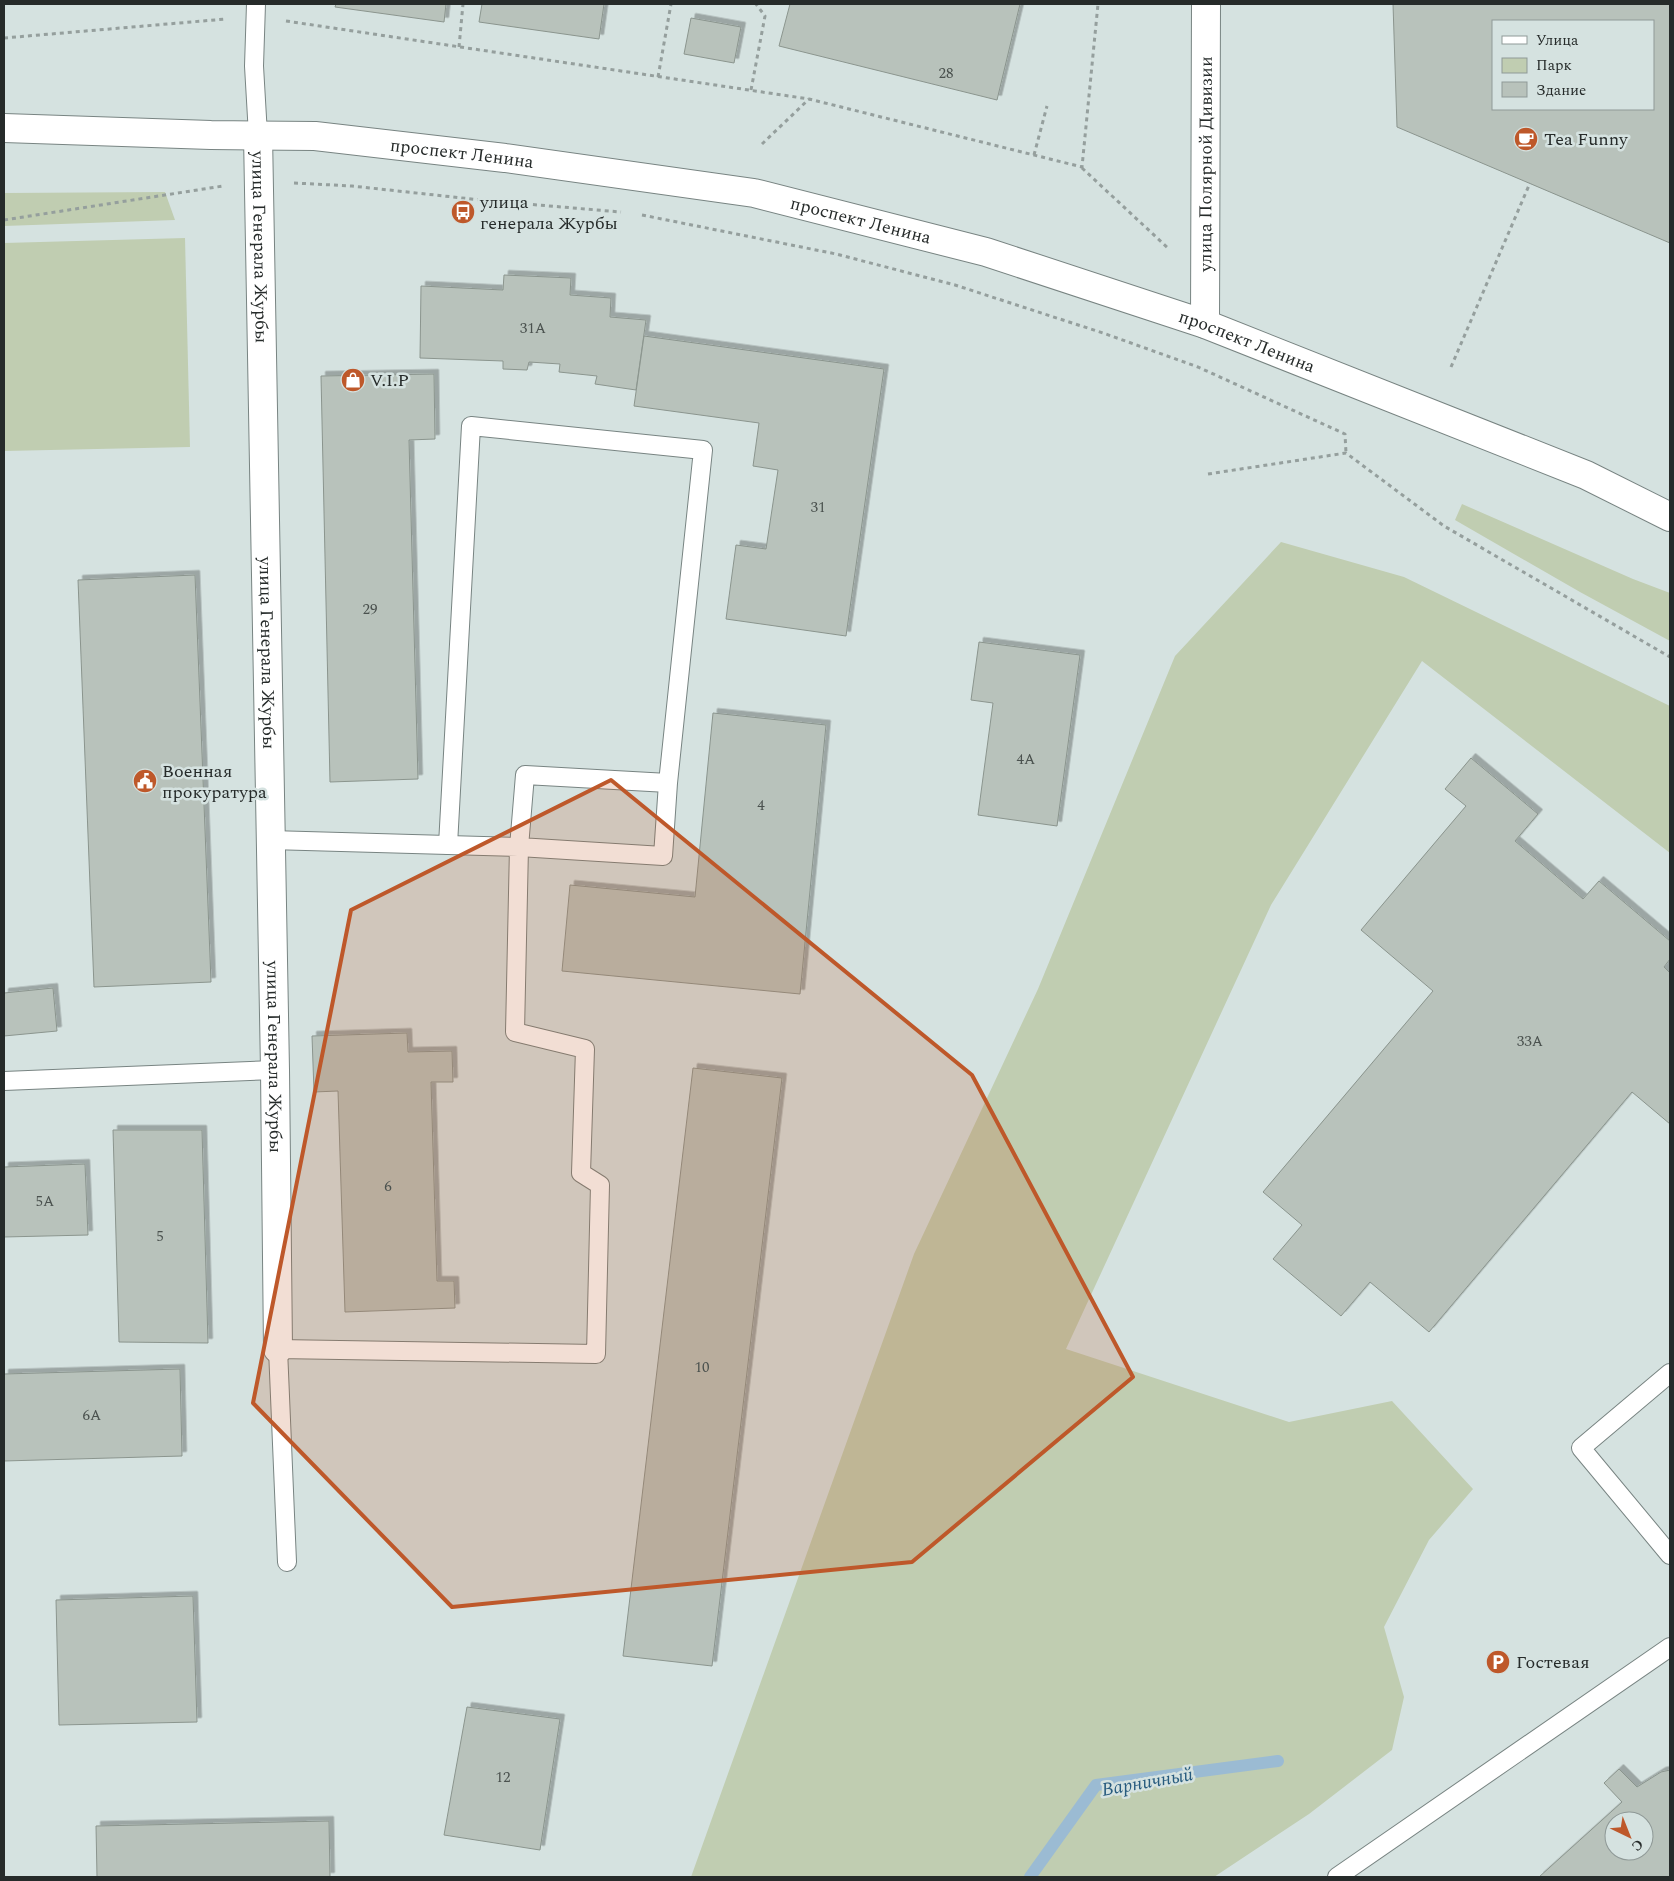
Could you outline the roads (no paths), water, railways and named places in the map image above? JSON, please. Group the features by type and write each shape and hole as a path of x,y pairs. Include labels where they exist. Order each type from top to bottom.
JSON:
{"main road":[{"name":"улица Полярной Дивизии","path":"1205,324 1206,4"},
{"name":"проспект Ленина","path":"4,128 211,135 315,136 505,158 754,193 986,252 1205,324 1586,475 1670,517"},
{"name":"улица Генерала Журбы","path":"258,135 275,1070 278,1349"}],"lane":[{"path":"256,10 254,66 258,135"},
{"path":"270,840 448,845 519,846 663,856 668,783 703,450 471,426 448,845"},
{"path":"287,1562 278,1349 596,1354 600,1185 581,1173 585,1049 515,1032 519,846 525,775 668,783"},
{"path":"4,1081 275,1070"},
{"path":"1670,1373 1581,1448 1670,1555"},
{"path":"1337,1877 1670,1647"}],"waterway":[{"name":"Варничный","path":"1030,1877 1096,1785 1278,1761"}],"place":[{"name":"Tea Funny","path":"1526,139"},
{"name":"улица генерала Журбы","path":"463,212"},
{"name":"V.I.P","path":"353,380"},
{"name":"Военная прокуратура","path":"145,781"},
{"name":"Гостевая","path":"1498,1662"}]}
